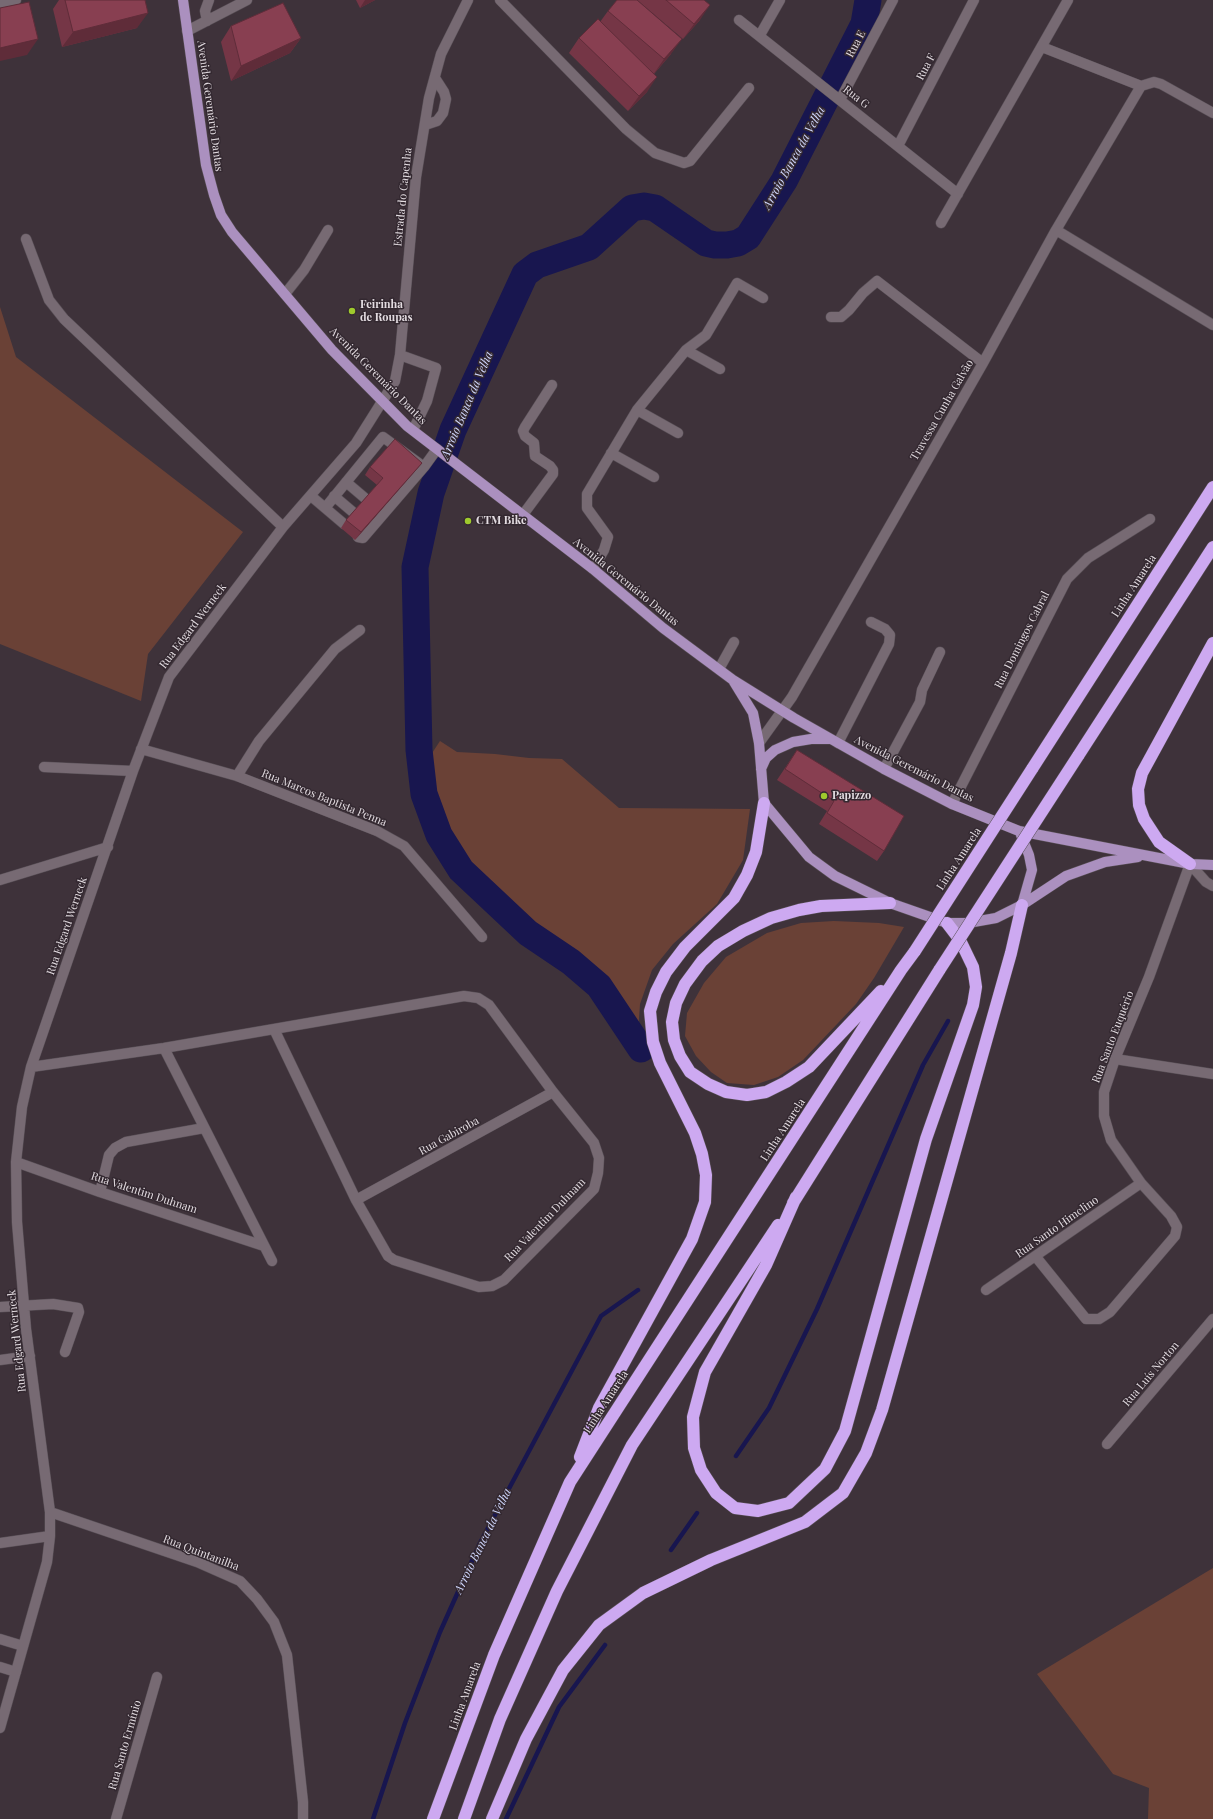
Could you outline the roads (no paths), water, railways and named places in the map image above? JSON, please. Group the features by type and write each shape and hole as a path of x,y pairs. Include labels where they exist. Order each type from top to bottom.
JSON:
{"highway":[{"name":"Linha Amarela","path":"433,1819 494,1655 570,1482 901,970 915,951 1213,486"},
{"path":"464,1819 500,1719 548,1613 632,1445 796,1197 940,969 1213,547"},
{"path":"1190,864 1168,849 1155,836 1144,819 1139,805 1138,789 1142,773 1213,643"},
{"path":"570,1482 600,1408 692,1239 703,1211 706,1184 702,1154 696,1133 660,1063 653,1042 650,1011 656,992 666,972 685,947 734,898 747,875 756,852 764,803"},
{"path":"890,903 821,906 799,910 771,918 743,931 718,946 698,966 685,984 676,1003 672,1022 674,1040 680,1056 690,1072 708,1084 726,1092 747,1095 766,1092 786,1082 809,1067 901,970"},
{"path":"492,1819 526,1739 563,1670 599,1625 643,1593 711,1560 805,1522 843,1493 866,1453 882,1410 1011,953 1022,905"},
{"path":"796,1197 766,1265 705,1372 693,1417 694,1448 701,1470 716,1493 735,1508 758,1511 789,1503 825,1469 846,1431 926,1139 973,1005 976,987 973,967 960,940 947,923"}],"main road":[{"name":"Avenida Geremário Dantas","path":"183,0 206,165 221,215 232,232 332,350 413,430 522,516 593,569 663,628 732,680 834,741 952,804 1019,831 1190,864 1213,865"},
{"name":"Avenida Geremário Dantas","path":"732,680 753,713 759,743 764,803 809,857 834,876 890,903 947,923 968,923 996,918 1022,905 1066,876 1105,862 1145,855"},
{"path":"761,769 766,758 775,750 783,746 811,738 834,741"},
{"path":"1019,831 1029,855 1032,870 1022,905"}],"street":[{"path":"0,4 16,0"},
{"path":"207,21 205,11 209,0"},
{"path":"187,31 247,0"},
{"name":"Estrada do Capenha","path":"383,402 395,381 400,355 416,177 425,125 435,78 442,54 468,0"},
{"path":"500,0 626,129 656,153 684,163 690,161 748,88"},
{"path":"760,35 780,0"},
{"name":"Rua E","path":"840,100 893,0"},
{"name":"Rua F","path":"898,146 974,0"},
{"path":"941,222 1068,0"},
{"name":"Rua G","path":"739,20 760,35 958,194"},
{"path":"1042,47 1141,86 1154,82 1161,84 1213,113"},
{"path":"425,125 437,121 443,113 446,99 444,92 435,78"},
{"name":"Travessa Cunha Galvão","path":"759,743 796,690 983,363 1056,230 1141,86"},
{"path":"285,294 304,270 328,230"},
{"path":"1056,230 1213,325"},
{"path":"26,239 49,300 64,320 283,527"},
{"path":"831,317 841,317 863,293 877,281 983,363"},
{"path":"593,569 607,544 608,536 587,508 587,494 637,410 686,350 706,335 737,283 763,298"},
{"path":"686,350 720,369"},
{"path":"400,355 436,368 427,401 413,430"},
{"path":"522,516 553,474 553,470 550,466 535,456 534,443 525,436 524,431 525,427 552,385"},
{"name":"Rua Edgard Werneck","path":"0,1728 47,1562 50,1536 50,1512 24,1305 17,1222 16,1162 22,1107 31,1067 133,771 169,677 283,527 356,443 383,402"},
{"path":"637,410 678,433"},
{"path":"325,508 381,438 384,438 424,467"},
{"path":"375,446 384,454"},
{"path":"358,537 363,538 369,527 411,479 424,467 438,449"},
{"path":"611,453 654,477"},
{"path":"363,460 372,467"},
{"path":"346,482 366,499"},
{"path":"311,496 344,524"},
{"path":"334,496 354,513"},
{"name":"Rua Domingos Cabral","path":"952,804 1067,579 1088,558 1150,519"},
{"path":"834,741 889,644 890,635 885,629 871,622"},
{"path":"237,776 260,741 335,649 360,630"},
{"path":"718,669 734,642"},
{"path":"884,768 920,702 922,690 940,652"},
{"name":"Rua Marcos Baptista Penna","path":"141,749 237,776 377,831 404,846 482,937"},
{"path":"44,767 133,771"},
{"path":"0,880 108,847"},
{"path":"1190,864 1206,882 1213,886"},
{"name":"Rua Santo Euquério","path":"1036,1257 1086,1318 1098,1319 1110,1312 1175,1236 1177,1227 1171,1216 1141,1184 1111,1140 1104,1116 1104,1092 1115,1058 1149,977 1190,864"},
{"name":"Rua Valentim Duhnam","path":"31,1067 164,1048 464,996 478,998 489,1005 553,1092 594,1143 599,1158 598,1172 594,1189 504,1280 492,1286 479,1287 394,1260 388,1256 356,1200 274,1029"},
{"path":"164,1048 272,1261"},
{"path":"1115,1058 1213,1074"},
{"name":"Rua Gabiroba","path":"356,1200 553,1092"},
{"path":"100,1192 109,1155 115,1148 126,1142 204,1128"},
{"name":"Rua Valentim Duhnam","path":"16,1162 100,1192 264,1246"},
{"name":"Rua Santo Himelino","path":"986,1290 1141,1184"},
{"path":"0,1307 59,1304 79,1310 65,1352"},
{"name":"Rua Luís Norton","path":"1107,1444 1213,1319"},
{"path":"0,1360 30,1356"},
{"name":"Rua Quintanilha","path":"50,1512 197,1562 240,1581 257,1599 274,1622 287,1655 303,1802 303,1819"},
{"path":"0,1543 50,1536"},
{"path":"0,1638 23,1646"},
{"path":"0,1668 16,1672"},
{"name":"Rua Santo Ermínio","path":"116,1819 157,1677"}],"waterway":[{"name":"Arroio Banca da Velha","path":"641,1049 599,986 571,962 528,933 461,870 439,835 424,794 419,750 415,567 431,493 453,430 525,274 537,265 589,247 632,208 644,206 655,208 706,243 727,245 738,243 748,237 784,181 864,24 868,0"},
{"path":"736,1456 769,1408 817,1309 923,1065 948,1021"},
{"name":"Arroio Banca da Velha","path":"373,1819 405,1723 440,1632 480,1543 601,1316 638,1290"},
{"path":"671,1550 697,1513"},
{"path":"506,1819 559,1707 605,1645"}],"place":[{"name":"Feirinha de Roupas","path":"352,311"},
{"name":"CTM Bike","path":"468,521"},
{"name":"Papizzo","path":"824,796"}]}
